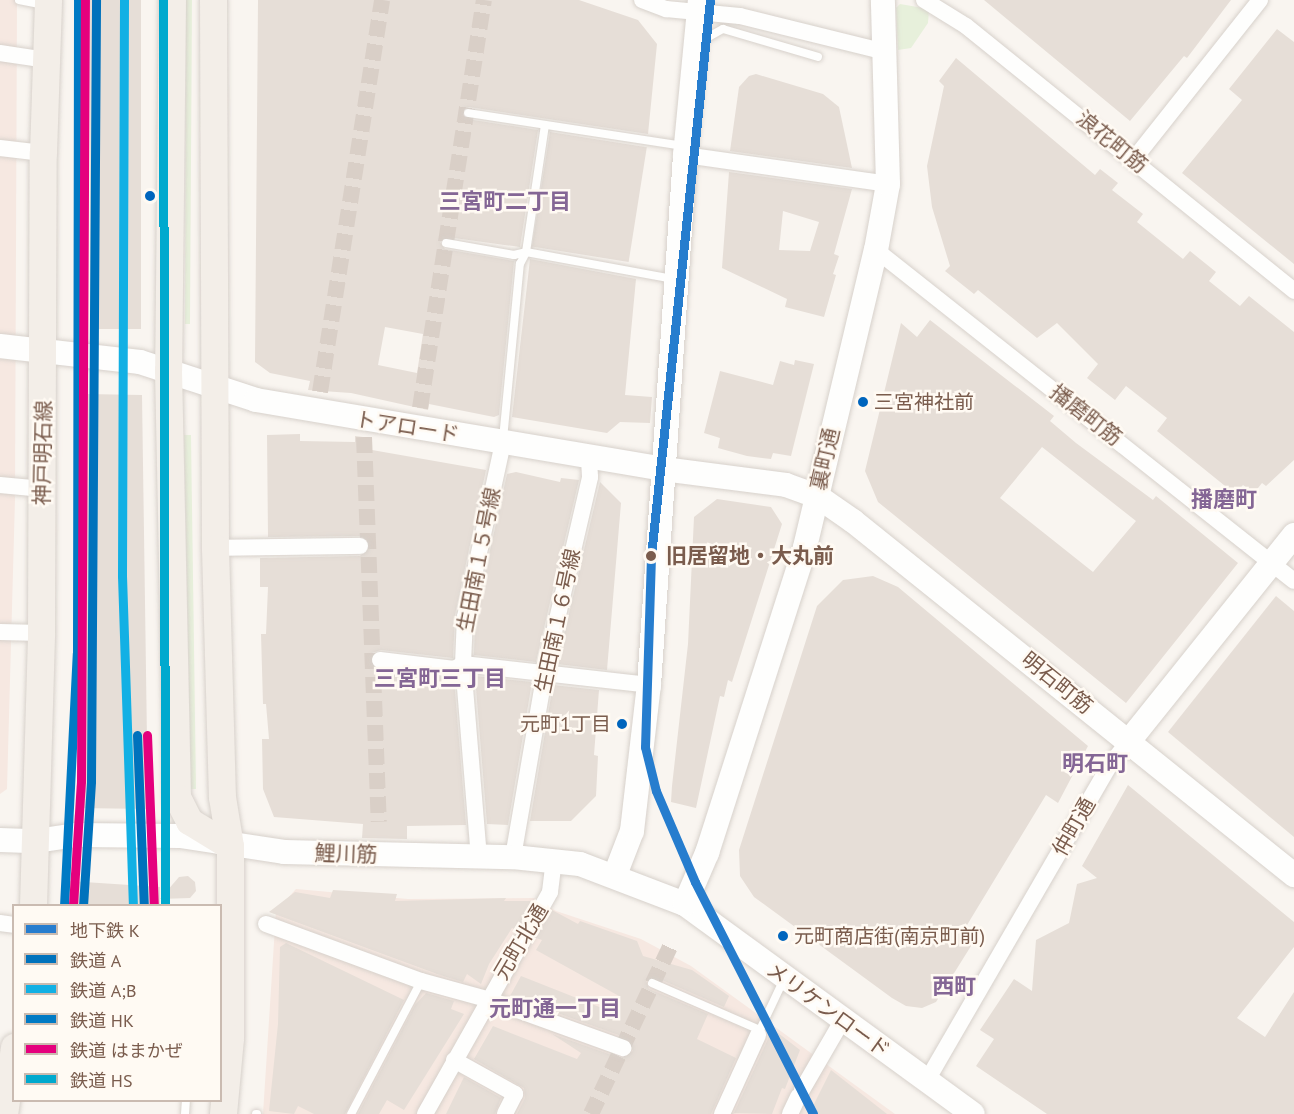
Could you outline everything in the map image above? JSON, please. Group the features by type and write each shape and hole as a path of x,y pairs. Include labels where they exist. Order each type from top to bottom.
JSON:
{"main road":[{"path":"172,0 168,370 177,798 189,821 230,846"},
{"path":"213,0 215,548 222,796 230,846 223,1114"},
{"name":"神戸明石線","path":"33,904 41,633 43,153 48,3"},
{"path":"4,1100 12,1058"}],"street":[{"path":"642,0 666,9 699,5 885,52"},
{"name":"裏町通","path":"685,904 707,853 805,547 876,250 888,184 884,0"},
{"name":"浪花町筋","path":"924,0 966,26 1134,159 1294,291"},
{"path":"1134,159 1260,0"},
{"path":"615,875 632,831 649,685 663,469 679,280 685,151 699,5"},
{"path":"0,53 47,60"},
{"path":"0,148 43,153"},
{"path":"685,151 888,184"},
{"name":"播磨町筋","path":"876,250 1294,581"},
{"name":"トアロード","path":"0,346 43,353 140,362 267,403 663,469 786,485 816,496"},
{"name":"生田南１５号線","path":"479,858 463,663 465,617 502,443"},
{"name":"生田南１６号線","path":"513,857 545,671 590,477 589,456"},
{"path":"0,485 43,489"},
{"name":"明石町筋","path":"816,496 853,521 1294,875"},
{"name":"仲町通","path":"926,1082 1110,765 1294,535"},
{"path":"215,548 360,546"},
{"path":"0,632 41,633"},
{"path":"380,660 454,669 463,663 649,685"},
{"name":"鯉川筋","path":"0,840 36,841 76,835 180,836 230,846 284,852 513,857 580,864 615,875 685,904"},
{"name":"元町北通","path":"425,1114 487,999 550,892 554,861"},
{"name":"メリケンロード","path":"685,904 784,979 974,1114"},
{"path":"266,924 421,981 487,999 623,1048"},
{"path":"790,1114 842,1021"},
{"path":"722,1114 759,1032"},
{"path":"454,1060 515,1094 505,1114"}],"lane":[{"path":"19,0 48,3"},
{"path":"693,53 706,36 723,29 818,57"},
{"path":"468,113 685,151"},
{"path":"502,443 520,264 526,252 544,125"},
{"path":"446,243 514,255 526,252 679,280"},
{"path":"652,983 759,1032 784,979"},
{"path":"351,1114 421,981"}],"shaded area":[{"path":"0,0 17,0 15,499 7,789 0,794"},
{"path":"296,889 408,899 534,898 556,911 641,939 691,966 895,1114 263,1114 276,911"}],"green space":[{"path":"186,0 192,0 190,324 185,324"},
{"path":"900,4 929,9 928,23 911,48 898,50 896,8"},
{"path":"184,435 191,435 196,789 191,789"}],"building":[{"path":"90,0 141,0 141,329 90,329"},
{"path":"258,0 579,0 638,20 657,44 648,134 469,107 462,111 467,119 538,130 520,247 447,237 440,242 445,249 514,261 499,415 494,417 429,404 428,410 351,393 308,390 310,381 270,373 255,362","holes":["385,327 423,334 417,373 378,365"]},
{"path":"984,0 1231,0 1187,58 1184,56 1130,121"},
{"path":"1277,29 1294,42 1294,264 1182,173 1242,100 1229,89"},
{"path":"956,58 1095,175 1100,169 1118,183 1112,190 1143,214 1137,222 1183,259 1190,251 1216,272 1209,281 1240,306 1249,296 1294,332 1294,460 1266,486 1262,483 1254,493 1243,485 1235,494 1157,431 1167,418 1126,386 1115,400 1087,378 1098,364 1057,323 1037,338 978,290 974,294 945,271 950,266 932,207 927,166 944,86 939,81"},
{"path":"756,74 823,94 839,107 852,168 730,151 739,87 749,76"},
{"path":"550,132 647,147 629,262 532,247"},
{"path":"729,172 852,189 834,254 839,256 833,274 836,275 824,317 785,307 787,299 722,268","holes":["783,211 819,222 810,251 779,250"]},
{"path":"530,259 636,279 625,395 652,397 650,423 620,422 607,433 512,417"},
{"path":"930,320 1054,416 1050,421 1076,443 1153,500 1156,496 1238,563 1126,703 878,502 865,471 901,323 917,337","holes":["1042,447 1136,521 1093,572 1000,498"]},
{"path":"795,360 814,364 791,456 773,453 771,459 747,456 718,448 720,438 704,433 720,371 773,385 780,361 794,365"},
{"path":"86,394 142,395 148,809 78,808"},
{"path":"300,434 300,441 355,442 355,436 371,438 372,450 486,470 455,615 453,658 381,650 372,653 370,659 379,670 454,679 466,825 407,826 407,839 362,838 363,824 274,817 263,789 262,739 269,739 266,704 263,704 261,634 266,634 268,587 260,587 260,558 360,556 370,546 369,540 360,536 268,537 267,435"},
{"path":"516,472 560,482 561,478 579,480 536,662 474,655 475,618 507,474"},
{"path":"600,482 621,503 607,670 557,664"},
{"path":"717,499 771,507 782,524 732,682 728,680 724,697 720,696 696,808 671,802 672,786 688,644 694,517"},
{"path":"873,576 898,587 1088,746 1058,803 1046,795 964,930 976,938 936,1002 922,1008 906,1006 892,998 754,897 740,876 739,850 817,606 843,580"},
{"path":"1276,596 1294,611 1294,837 1168,732"},
{"path":"475,676 532,682 508,825 487,824"},
{"path":"553,685 599,690 594,755 598,756 596,796 571,821 530,821"},
{"path":"1128,785 1294,922 1294,947 1237,1018 1265,1037 1294,992 1294,1114 1047,1114 976,1066 994,1039 980,1030 1014,979 1032,991 1036,940 1069,923 1077,884 1097,878 1082,866"},
{"path":"188,876 195,882 196,891 190,898 160,899 179,877"},
{"path":"69,881 160,887 160,904 66,904"},
{"path":"333,890 397,894 395,901 506,898 504,901 533,901 517,930 512,928 489,964 481,984 467,974 463,982 440,975 269,912 295,892 330,898"},
{"path":"552,910 578,924 580,921 637,941 643,956 692,970 729,996 724,1007 655,977 646,981 649,989 708,1014 697,1039 736,1058 711,1114 517,1114 525,1098 524,1088 474,1059 493,1026 577,1059 581,1053 552,1034 620,1058 633,1051 627,1038 510,996 521,976 612,1012 619,996 536,950 542,940 536,938"},
{"path":"286,943 404,1000 345,1114 314,1114 298,1106 294,1114 269,1111 278,1024 280,947"},
{"path":"426,993 454,1001 451,1009 464,1014 404,1110 387,1100 379,1114 358,1114 415,1005"},
{"path":"769,1026 800,1050 785,1089 782,1088 772,1114 734,1113 768,1039"},
{"path":"831,1070 887,1114 809,1114"},
{"path":"464,1077 501,1098 495,1114 446,1114"}],"tunnel":[{"path":"320,392 382,0"},
{"path":"420,408 484,0"},
{"path":"364,437 379,822"},
{"path":"591,1114 671,945"}],"metro line":[{"name":"K","path":"710,0 651,556 645,747 656,791 695,882 813,1114"}],"rail line":[{"name":"HK","path":"64,904 77,653 78,0"},
{"name":"はまかぜ","path":"73,904 81,781 85,0"},
{"name":"A","path":"83,904 91,781 96,0"},
{"name":"A;B","path":"124,0 122,576 133,904"},
{"name":"HS","path":"163,0 165,904"},
{"name":"A","path":"137,735 144,904"},
{"name":"はまかぜ","path":"147,735 154,904"}],"place":[{"name":"三宮神社前","path":"863,402"},
{"name":"旧居留地・大丸前","path":"651,556"},
{"name":"元町1丁目","path":"622,724"},
{"name":"元町商店街(南京町前)","path":"783,936"}],"district":[{"name":"三宮町二丁目","path":"505,202"},
{"name":"播磨町","path":"1224,500"},
{"name":"三宮町三丁目","path":"440,679"},
{"name":"明石町","path":"1095,764"},
{"name":"西町","path":"954,987"},
{"name":"元町通一丁目","path":"555,1009"}]}
